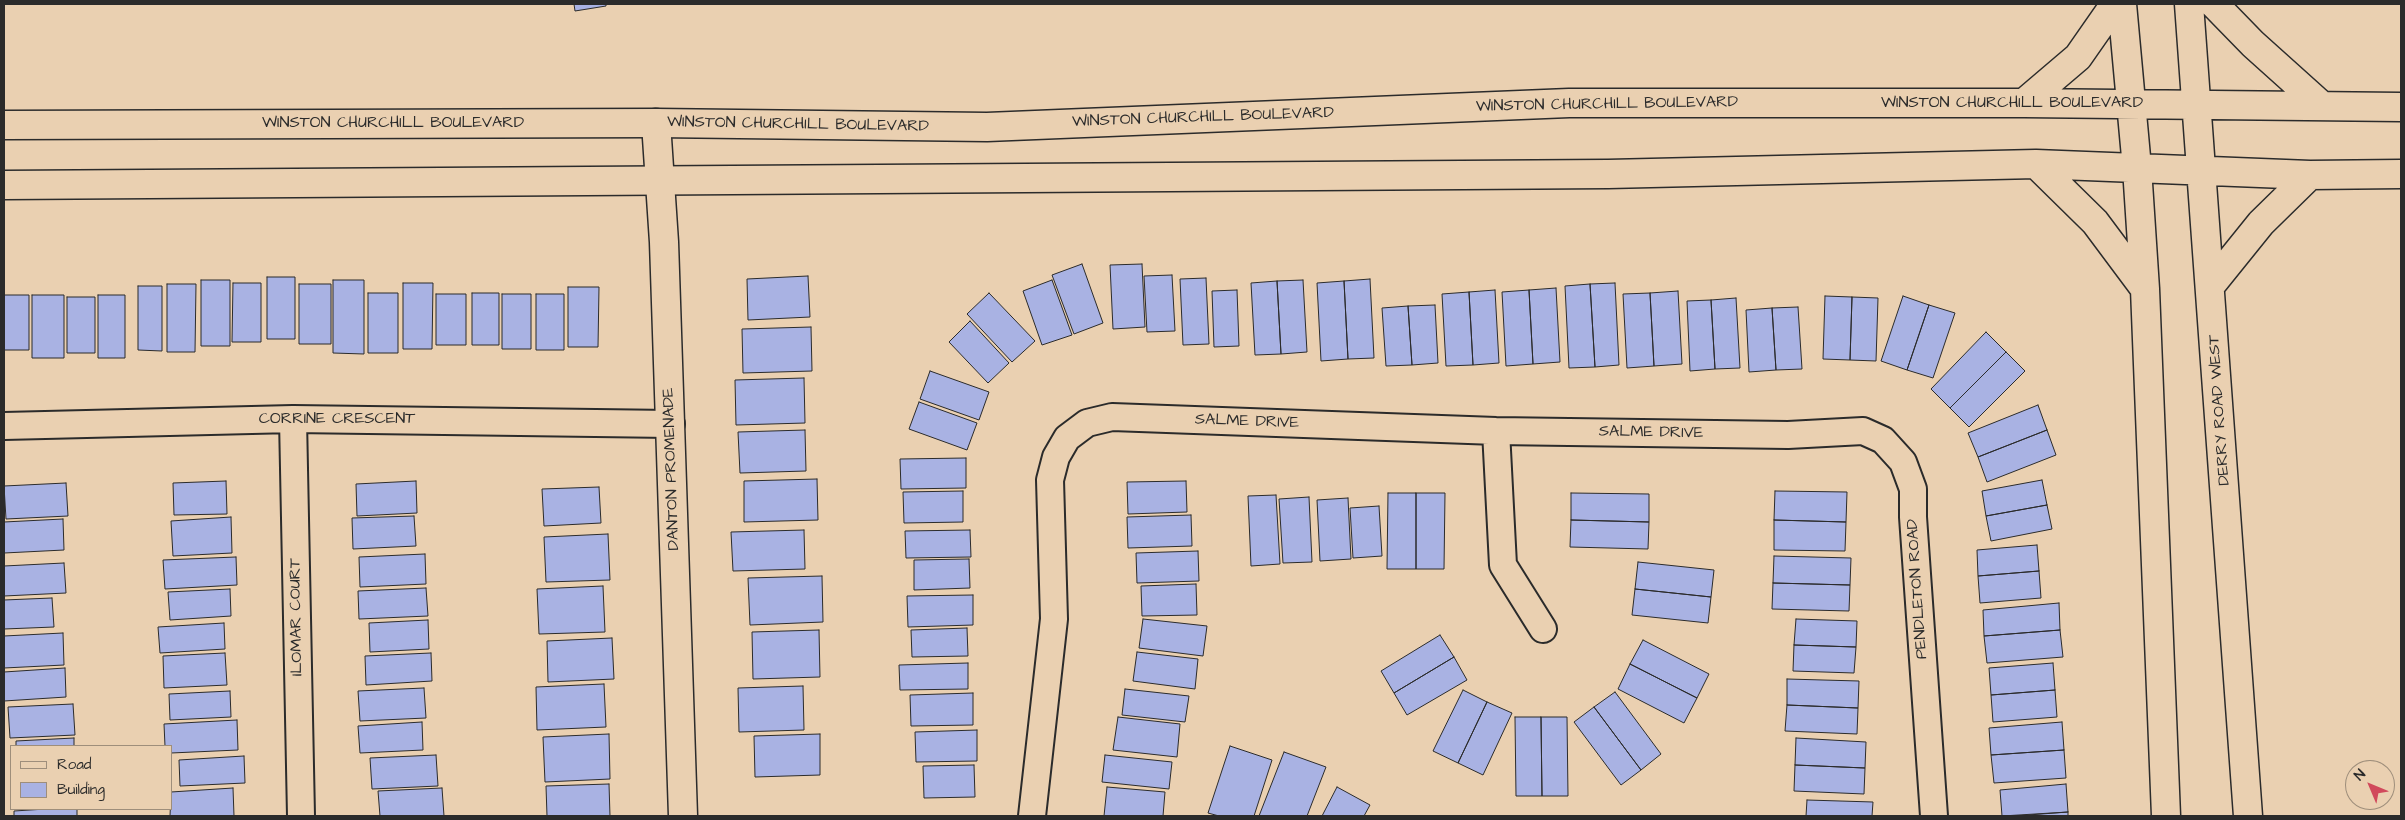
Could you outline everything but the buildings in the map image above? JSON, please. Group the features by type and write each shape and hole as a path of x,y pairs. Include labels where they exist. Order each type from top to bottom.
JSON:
{"main road":[{"path":"2024,103 2078,57 2115,4"},
{"path":"2122,4 2137,168 2144,289 2166,816"},
{"name":"DERRY ROAD WEST","path":"2189,4 2211,285 2248,816"},
{"path":"2214,4 2253,44 2322,106"},
{"name":"WINSTON CHURCHILL BOULEVARD","path":"4,125 656,123 987,127 1569,103 2024,103 2401,108"},
{"name":"DANTON PROMENADE","path":"656,123 670,424 683,816"},
{"path":"2036,164 2095,222 2144,289"},
{"path":"4,185 1578,174 2036,164 2310,175 2401,174"},
{"path":"2211,285 2261,224 2310,175"}],"street":[{"name":"SALME DRIVE","path":"1032,816 1054,619 1050,480 1056,457 1067,438 1087,423 1112,417 1496,431 1788,435 1815,432"},
{"name":"CORRINE CRESCENT","path":"4,426 292,419 670,424"},
{"name":"ILOMAR COURT","path":"292,419 300,816"},
{"path":"1496,431 1503,565 1543,629"},
{"name":"PENDLETON ROAD","path":"1815,432 1863,431 1884,440 1903,462 1913,489 1913,518 1934,816"}]}
